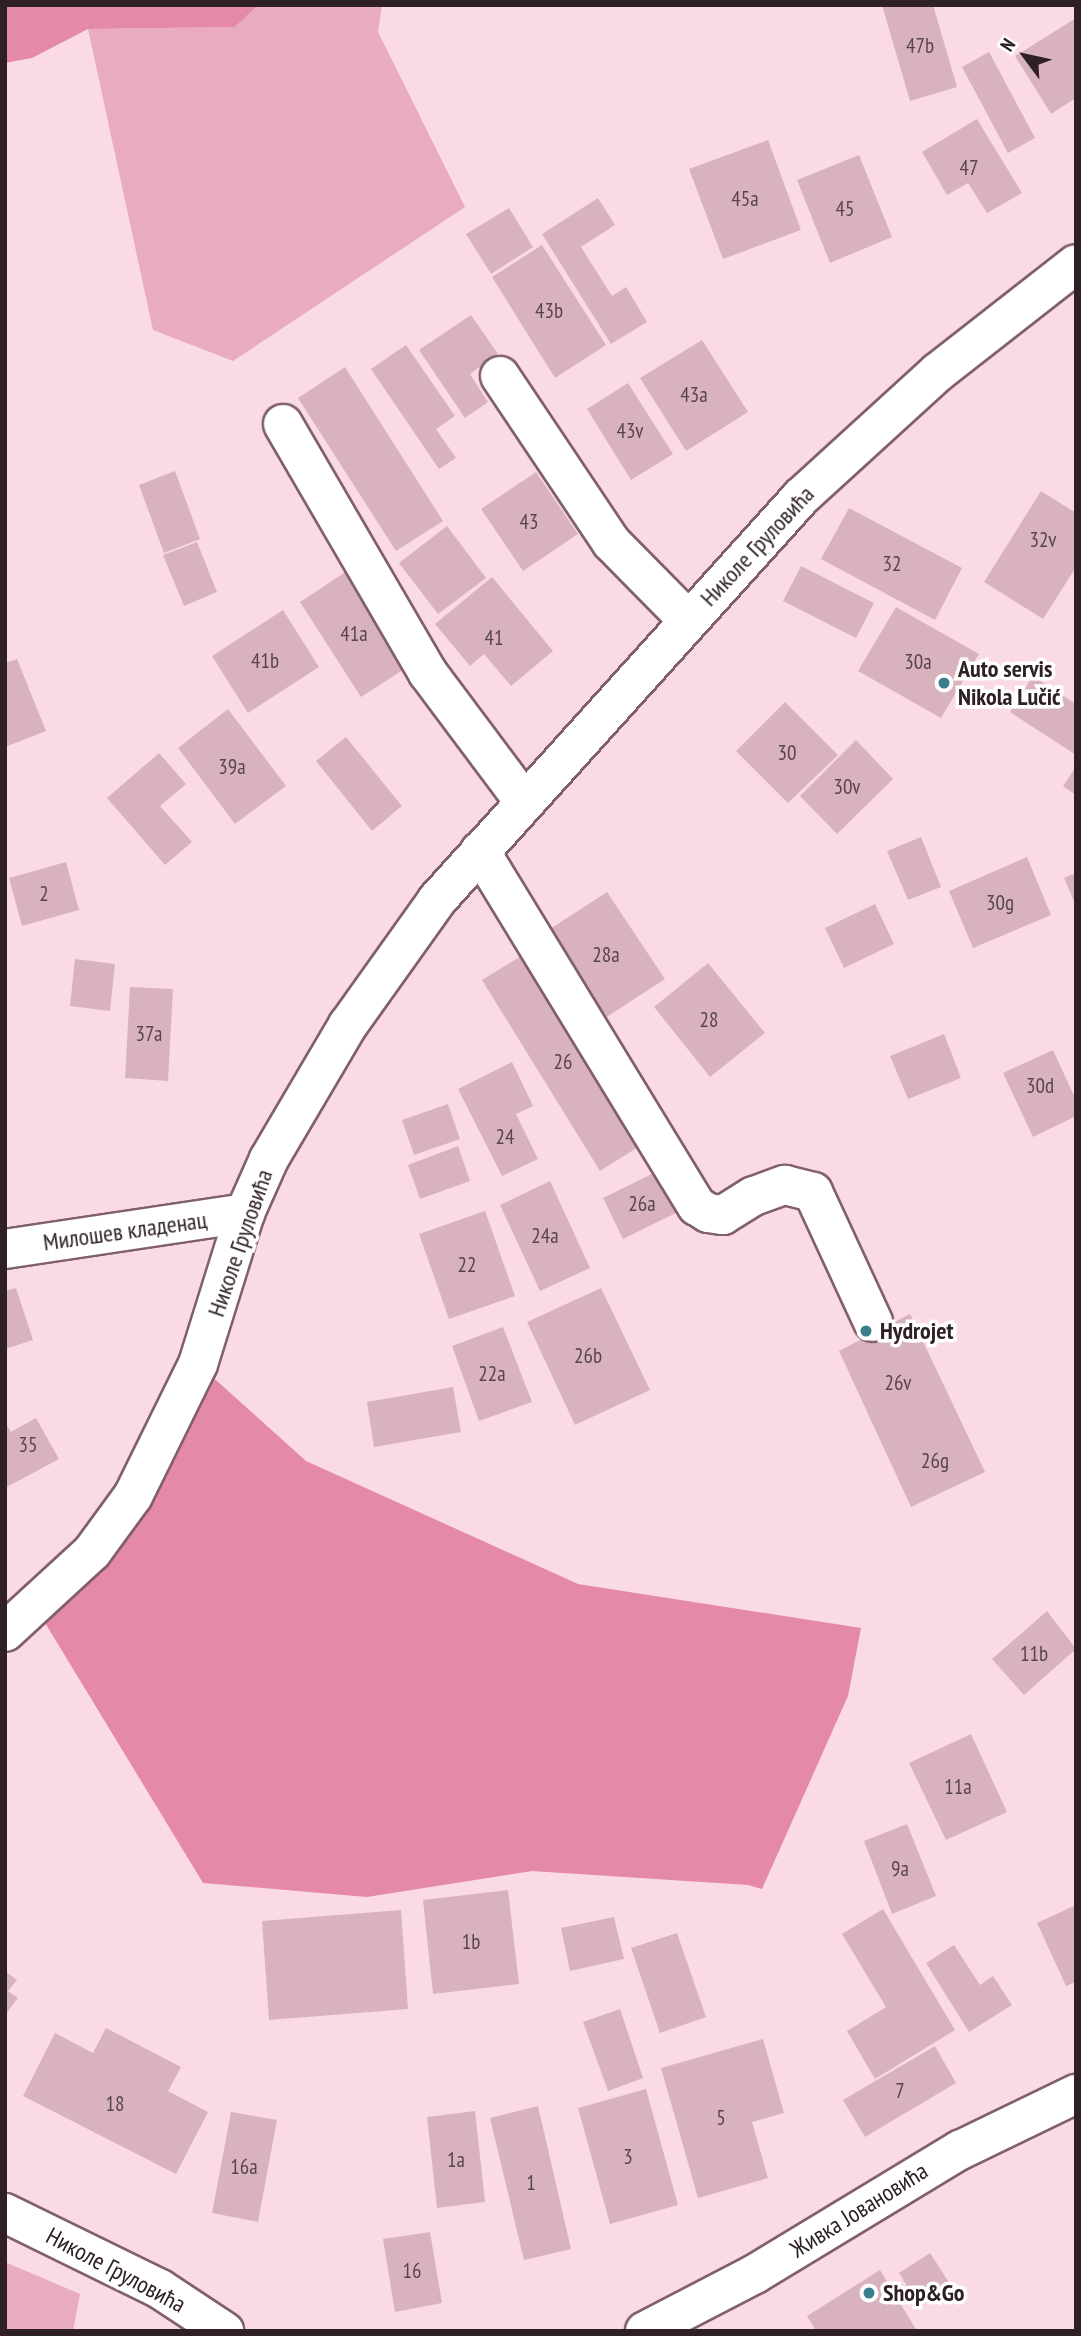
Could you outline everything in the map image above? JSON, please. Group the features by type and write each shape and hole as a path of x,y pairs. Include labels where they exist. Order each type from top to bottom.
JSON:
{"street":[{"name":"Николе Груловића","path":"5,1632 92,1552 132,1496 198,1364 245,1213 269,1159 348,1025 437,900 523,800 801,497 876,426 1072,274"},
{"path":"500,376 611,542 688,620"},
{"path":"283,425 428,673 523,800"},
{"path":"480,851 697,1206 708,1213 723,1214 785,1185 813,1192 873,1322"},
{"name":"Милошев кладенац","path":"5,1249 245,1213"},
{"name":"Живка Јовановића","path":"645,2331 755,2274 960,2150 1076,2094"},
{"name":"Николе Груловића","path":"5,2213 160,2289 224,2331"}],"shaded area":[{"path":"5,5 258,5 235,27 88,29 32,58 5,63"},
{"path":"258,5 382,5 378,32 465,207 233,361 153,330 88,29 235,27"},
{"path":"198,1364 306,1461 578,1584 861,1628 848,1696 762,1889 748,1885 532,1871 367,1897 203,1883 36,1608"},
{"path":"5,2262 80,2294 73,2331 5,2331"}],"building":[{"path":"882,5 933,5 957,87 910,101"},
{"path":"1076,18 1076,98 1051,114 1015,56"},
{"path":"989,52 1035,138 1008,153 962,67"},
{"path":"977,119 1022,193 987,213 968,183 947,195 922,152"},
{"path":"768,140 801,230 723,259 689,169"},
{"path":"859,155 892,237 830,263 797,180"},
{"path":"598,198 615,225 581,247 612,296 626,287 647,322 611,344 542,234"},
{"path":"509,208 533,247 491,274 466,234"},
{"path":"542,245 606,345 555,378 492,277"},
{"path":"471,315 498,354 470,374 488,402 465,418 419,350"},
{"path":"702,340 748,412 686,451 640,378"},
{"path":"406,345 455,416 436,429 456,458 439,469 371,369"},
{"path":"345,367 443,521 396,551 298,398"},
{"path":"628,383 673,454 631,480 587,409"},
{"path":"175,471 200,539 164,553 139,485"},
{"path":"536,472 578,534 523,571 481,509"},
{"path":"1041,491 1076,513 1076,567 1043,619 984,582"},
{"path":"849,508 962,568 935,620 821,559"},
{"path":"447,526 486,578 438,614 399,563"},
{"path":"197,542 217,592 184,606 163,555"},
{"path":"801,566 874,603 856,638 783,601"},
{"path":"347,571 409,666 361,697 300,602"},
{"path":"492,577 553,651 511,686 484,654 470,666 435,624"},
{"path":"896,607 979,654 941,718 858,671"},
{"path":"283,610 319,667 248,713 212,656"},
{"path":"17,659 46,731 5,747 5,663"},
{"path":"1033,676 1076,704 1076,755 1010,712"},
{"path":"785,702 838,755 788,803 736,751"},
{"path":"228,709 286,786 235,824 178,748"},
{"path":"346,737 402,806 372,831 316,761"},
{"path":"856,740 893,779 837,834 800,796"},
{"path":"159,753 186,784 160,806 192,842 165,865 107,798"},
{"path":"1076,767 1076,795 1063,786"},
{"path":"921,837 941,887 908,900 887,851"},
{"path":"1027,857 1051,915 973,948 949,891"},
{"path":"66,862 79,910 22,926 9,878"},
{"path":"1076,873 1076,906 1064,878"},
{"path":"607,892 665,979 605,1018 547,931"},
{"path":"875,904 894,944 844,968 825,928"},
{"path":"526,953 643,1144 600,1171 482,980"},
{"path":"75,959 115,964 110,1011 70,1006"},
{"path":"708,963 765,1033 710,1077 654,1007"},
{"path":"130,987 173,989 168,1081 125,1078"},
{"path":"944,1034 961,1078 908,1099 890,1056"},
{"path":"1053,1050 1076,1100 1076,1116 1033,1137 1003,1073"},
{"path":"512,1062 533,1106 516,1114 538,1159 502,1176 458,1089"},
{"path":"448,1104 460,1139 414,1155 402,1120"},
{"path":"458,1146 470,1181 420,1199 408,1165"},
{"path":"660,1170 680,1211 623,1239 603,1198"},
{"path":"550,1181 590,1268 540,1291 500,1205"},
{"path":"485,1211 515,1296 449,1319 419,1234"},
{"path":"16,1288 33,1340 5,1349 5,1291"},
{"path":"601,1288 650,1390 575,1425 527,1322"},
{"path":"910,1314 985,1472 911,1507 839,1351"},
{"path":"503,1327 532,1402 479,1421 452,1346"},
{"path":"453,1387 461,1432 374,1447 367,1402"},
{"path":"36,1418 59,1459 5,1488 5,1422 11,1432"},
{"path":"1047,1611 1076,1649 1024,1695 992,1659"},
{"path":"971,1734 1007,1812 946,1840 909,1763"},
{"path":"907,1824 936,1896 892,1914 864,1841"},
{"path":"508,1890 519,1984 433,1994 423,1900"},
{"path":"1076,1905 1076,1982 1066,1986 1037,1923"},
{"path":"883,1909 955,2030 875,2079 847,2031 886,2007 842,1934"},
{"path":"401,1910 408,2009 269,2020 262,1921"},
{"path":"614,1917 624,1959 570,1971 561,1928"},
{"path":"677,1933 706,2017 660,2033 631,1948"},
{"path":"954,1945 980,1985 993,1976 1012,2005 969,2032 926,1963"},
{"path":"5,1971 17,1980 8,1991 18,1998 5,2015"},
{"path":"620,2009 643,2078 608,2091 583,2022"},
{"path":"106,2028 181,2067 168,2091 208,2112 176,2174 23,2096 55,2033 93,2053"},
{"path":"763,2039 784,2113 752,2122 768,2178 698,2198 661,2068"},
{"path":"935,2046 956,2083 865,2137 843,2100"},
{"path":"646,2089 678,2205 610,2224 578,2108"},
{"path":"538,2106 571,2249 524,2260 490,2118"},
{"path":"475,2111 485,2202 437,2208 427,2117"},
{"path":"231,2112 277,2120 258,2222 212,2213"},
{"path":"430,2232 442,2303 395,2312 383,2239"},
{"path":"930,2253 952,2287 920,2307 899,2273"},
{"name":"Shop&Go","path":"880,2270 917,2331 816,2331 807,2316"}],"place":[{"name":"Auto servis Nikola Lučić","path":"944,683"},
{"name":"Hydrojet","path":"866,1331"},
{"name":"Shop&Go","path":"869,2293"}]}
